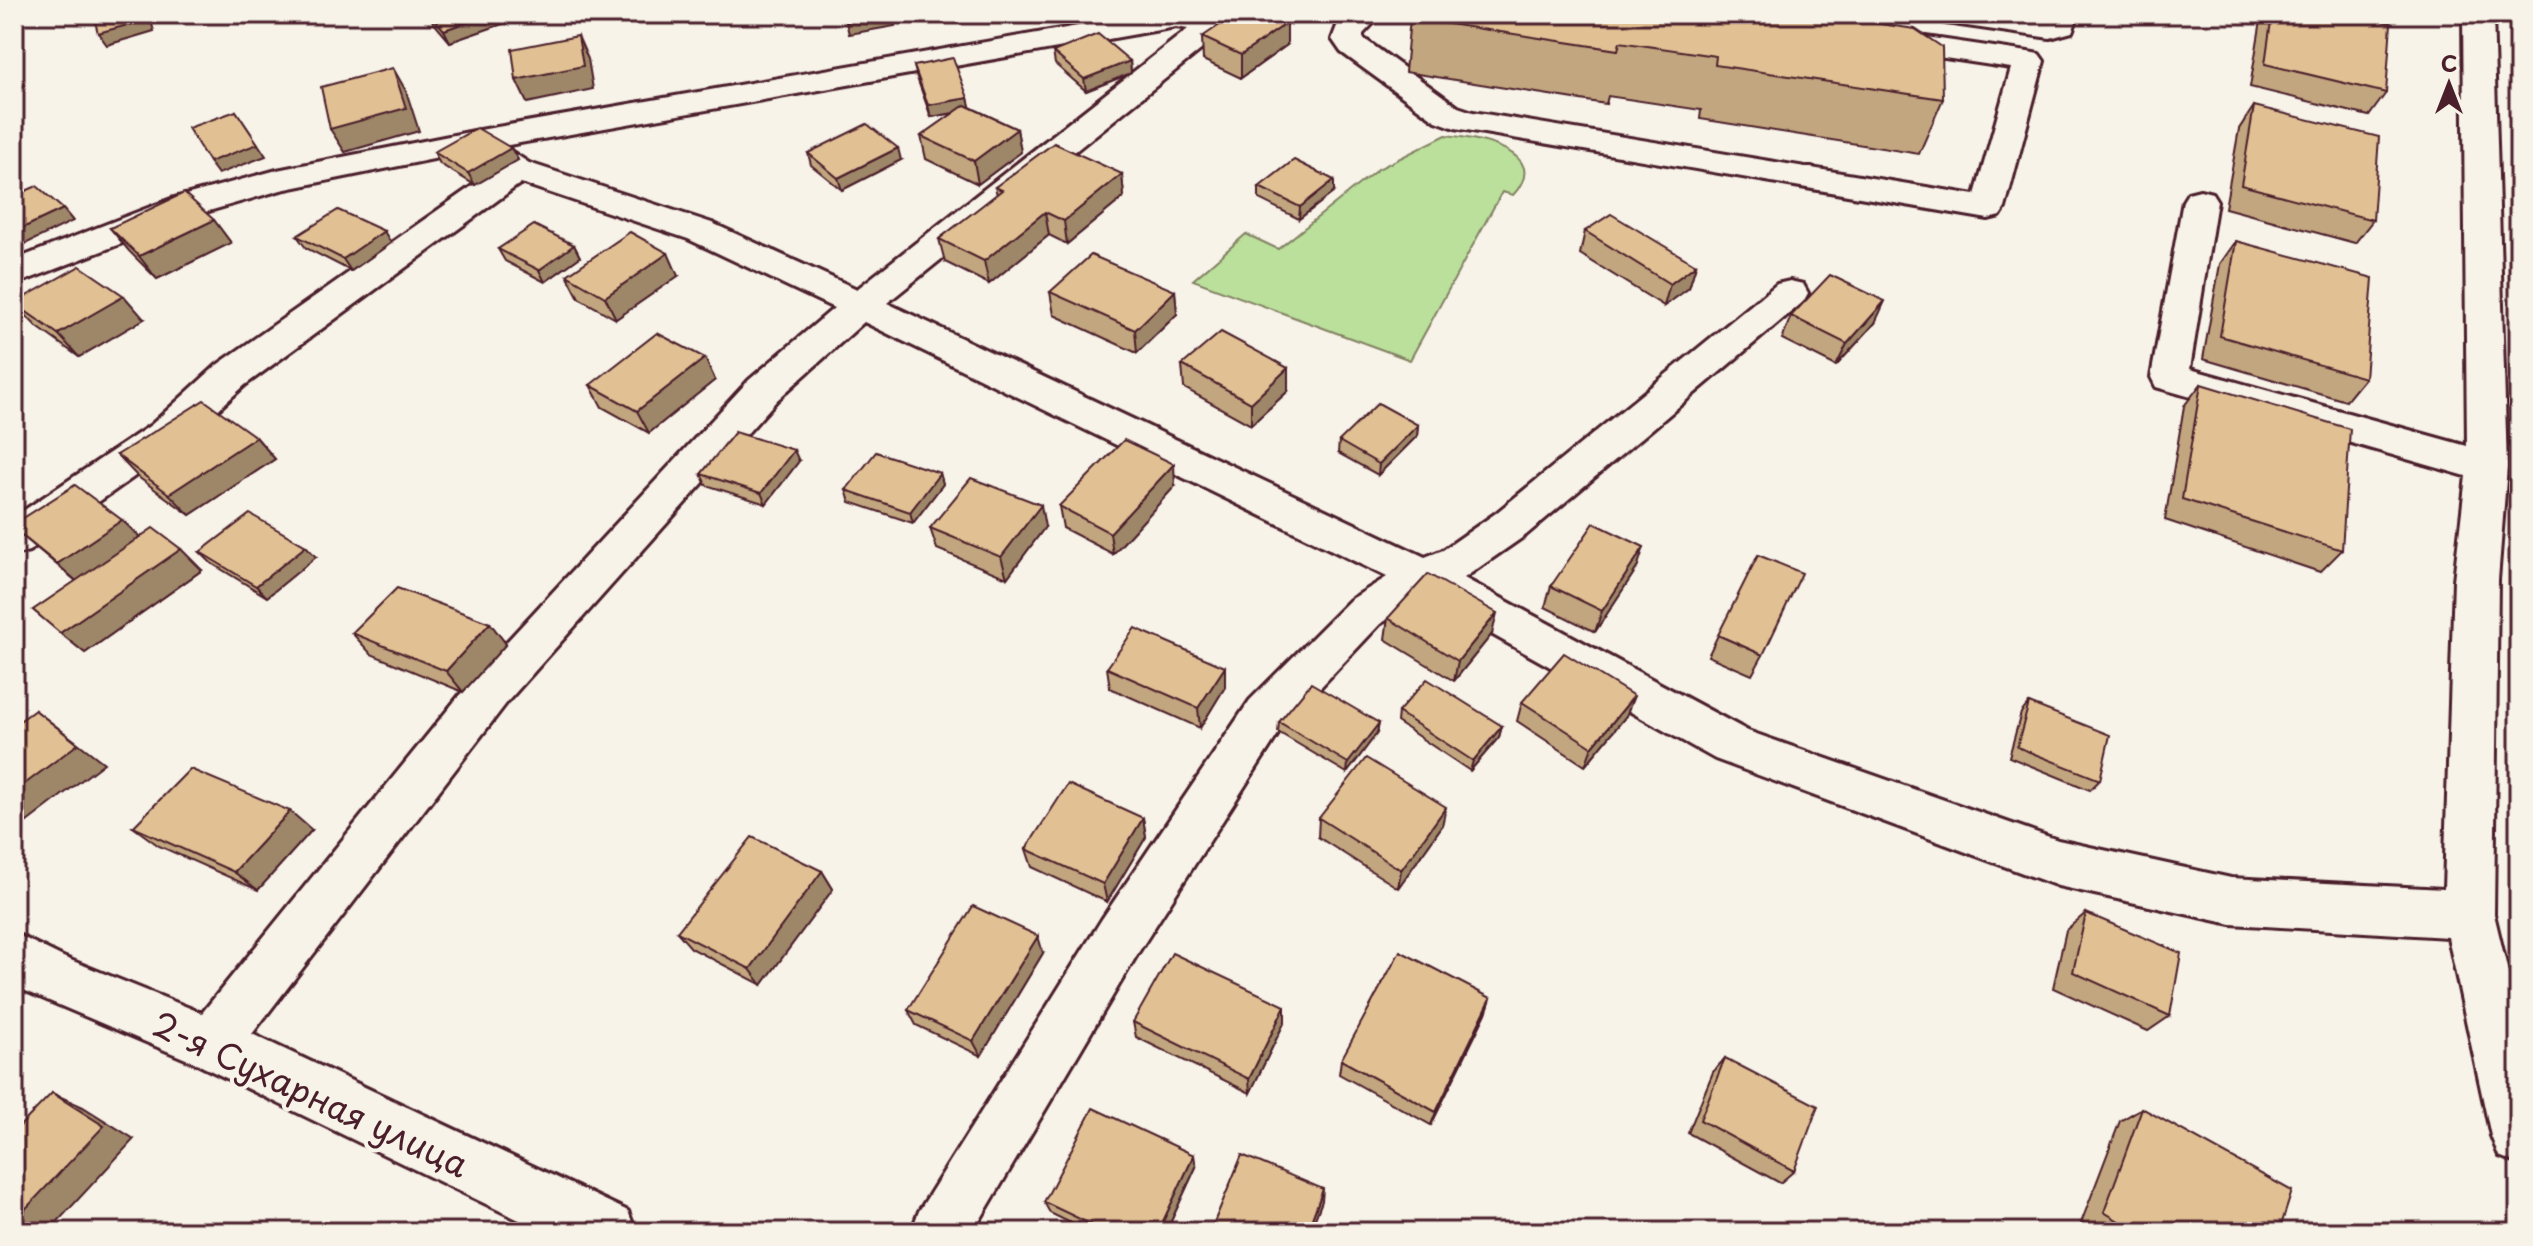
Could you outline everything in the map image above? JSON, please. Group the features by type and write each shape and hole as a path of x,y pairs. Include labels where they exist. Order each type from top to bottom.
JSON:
{"street":[{"path":"1367,14 1348,32 1347,39 1352,45 1455,118 1988,208 2037,27"},
{"path":"1946,14 2057,29 2064,14"},
{"path":"2478,14 2487,467 2476,580 2469,914 2519,1136"},
{"path":"14,273 183,207 264,184 474,141 1176,18 1194,19 1204,27 1201,35 860,305 763,390 492,688 212,1043"},
{"path":"1854,35 2028,61"},
{"path":"474,141 517,170 700,231 860,305 1424,576 1732,745 2058,863 2231,901 2469,914"},
{"path":"14,539 165,435 231,375 517,170"},
{"path":"2200,201 2170,377 2487,467"},
{"path":"940,1232 1120,936 1266,714 1365,612 1424,576 1458,562 1511,524 1790,293"},
{"name":"2-я Сухарная улица","path":"14,958 45,975 212,1043 607,1232"}],"green space":[{"path":"1446,135 1474,139 1517,157 1524,167 1523,180 1513,195 1502,192 1410,360 1193,280 1246,234 1278,249 1378,169"}],"building":[{"path":"93,14 144,14 146,20 98,33"},
{"path":"430,14 490,14 444,30"},
{"path":"844,14 892,14 893,15 846,22"},
{"path":"1236,14 1267,14 1287,23 1241,55 1202,37"},
{"path":"1411,14 1812,14 1915,29 1942,47 1943,99 1715,65 1716,56 1620,42 1618,50 1410,18"},
{"path":"2272,14 2350,14 2391,23 2386,93 2265,64"},
{"path":"1098,34 1130,61 1084,79 1053,52"},
{"path":"578,36 583,66 516,80 512,49"},
{"path":"953,58 968,98 928,105 914,66"},
{"path":"393,68 406,108 330,129 321,87"},
{"path":"965,105 1017,129 974,161 921,136"},
{"path":"2254,106 2379,137 2373,220 2241,185"},
{"path":"236,111 258,144 209,162 188,128"},
{"path":"867,124 898,148 838,178 808,153"},
{"path":"477,128 511,148 468,173 434,152"},
{"path":"1054,143 1122,174 1064,221 1045,212 984,261 939,239 1002,190 995,187"},
{"path":"1294,160 1334,180 1300,207 1259,187"},
{"path":"37,186 63,209 14,232 14,196"},
{"path":"184,193 214,220 139,256 110,228"},
{"path":"338,210 384,231 343,259 297,236"},
{"path":"1611,214 1696,265 1670,284 1585,231"},
{"path":"534,225 574,245 539,270 498,249"},
{"path":"630,232 668,253 605,297 567,275"},
{"path":"2236,241 2373,278 2365,378 2220,336"},
{"path":"1091,255 1175,291 1135,330 1050,292"},
{"path":"80,266 124,296 58,334 14,303"},
{"path":"1830,275 1885,301 1847,344 1791,316"},
{"path":"1221,332 1288,368 1251,403 1182,365"},
{"path":"657,333 705,358 637,411 590,385"},
{"path":"2201,384 2350,429 2342,550 2182,499"},
{"path":"204,400 256,437 169,494 117,455"},
{"path":"1378,403 1418,425 1379,464 1339,441"},
{"path":"735,432 794,450 761,493 701,474"},
{"path":"1124,440 1174,464 1110,533 1059,506"},
{"path":"876,452 940,473 910,512 846,490"},
{"path":"971,478 1041,505 1001,557 930,528"},
{"path":"75,485 122,520 57,564 14,529 14,524"},
{"path":"250,514 306,546 256,586 200,552"},
{"path":"1594,523 1644,547 1602,611 1551,586"},
{"path":"153,528 181,549 60,633 33,610"},
{"path":"1758,555 1802,573 1763,655 1718,635"},
{"path":"1428,574 1497,613 1458,661 1388,618"},
{"path":"397,588 490,623 446,671 352,633"},
{"path":"1135,628 1225,667 1198,708 1107,668"},
{"path":"1564,653 1634,696 1592,747 1522,702"},
{"path":"1427,679 1502,726 1473,761 1398,712"},
{"path":"1311,683 1379,723 1348,763 1279,722"},
{"path":"2029,703 2110,735 2100,780 2017,747"},
{"path":"35,710 78,744 14,792 14,725"},
{"path":"1366,758 1446,807 1401,870 1319,818"},
{"path":"190,769 290,811 234,872 133,827"},
{"path":"1068,784 1143,818 1103,884 1026,849"},
{"path":"752,837 822,871 750,969 677,932"},
{"path":"973,906 1038,936 973,1041 908,1010"},
{"path":"2086,913 2181,953 2170,1016 2073,972"},
{"path":"1400,951 1491,998 1436,1112 1341,1060"},
{"path":"1172,953 1285,1006 1249,1079 1133,1022"},
{"path":"1725,1058 1818,1106 1794,1171 1700,1120"},
{"path":"52,1093 104,1126 14,1221 14,1132"},
{"path":"1093,1108 1194,1155 1158,1232 1107,1232 1044,1202"},
{"path":"2142,1108 2292,1191 2279,1232 2137,1232 2104,1212"},
{"path":"1242,1155 1323,1189 1307,1232 1210,1232"}]}
